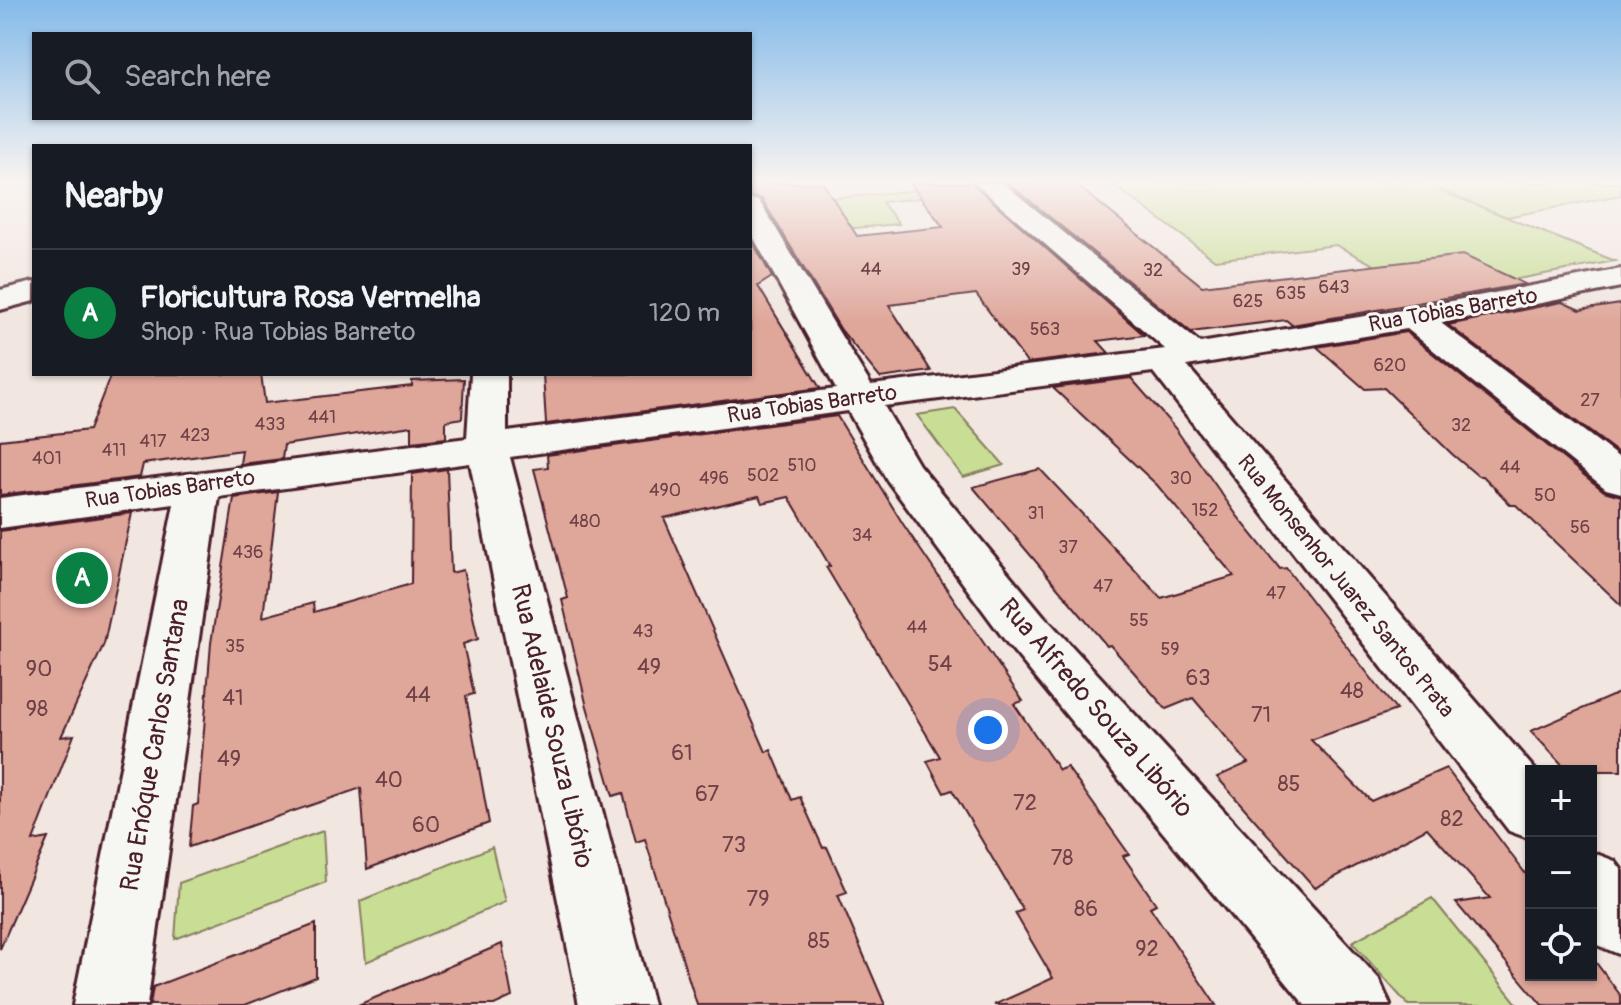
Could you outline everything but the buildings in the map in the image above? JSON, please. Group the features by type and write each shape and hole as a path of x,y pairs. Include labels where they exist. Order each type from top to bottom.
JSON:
{"street":[{"name":"Rua Alfredo Souza Libório","path":"763,230 857,398 902,471 1025,629 1353,1005"},
{"name":"Rua Monsenhor Juarez Santos Prata","path":"1039,230 1177,357 1525,803"},
{"name":"Rua Tobias Barreto","path":"0,513 199,484 1177,357 1414,318 1621,278"},
{"path":"0,300 32,292"},
{"path":"1414,318 1621,480"},
{"name":"Rua Adelaide Souza Libório","path":"489,376 487,448 616,1005"},
{"name":"Rua Enóque Carlos Santana","path":"110,1005 199,484"},
{"path":"1597,891 1621,921"}],"green space":[{"path":"788,230 835,230 790,234"},
{"path":"1174,230 1538,230 1615,261 1431,295 1336,245 1215,260"},
{"path":"955,409 1004,465 963,477 917,415"},
{"path":"323,831 326,882 175,939 179,883"},
{"path":"492,847 505,902 366,962 360,901"},
{"path":"1432,898 1518,1005 1408,1005 1352,942"}],"place":[{"name":"Floricultura Rosa Vermelha","path":"82,578"}]}
